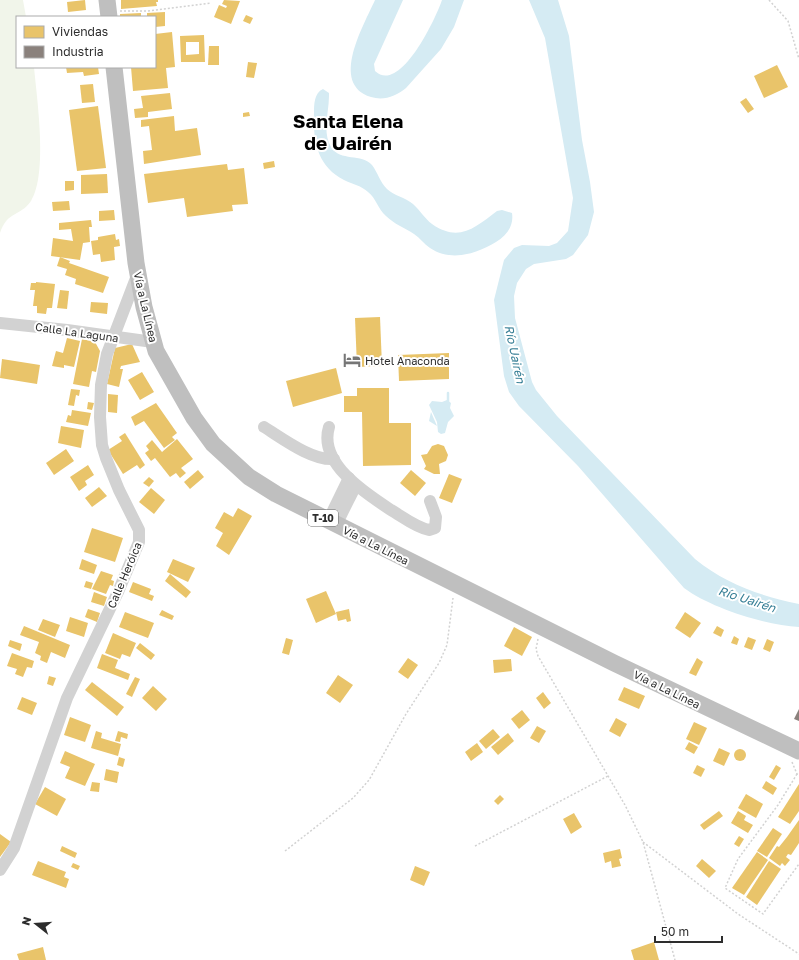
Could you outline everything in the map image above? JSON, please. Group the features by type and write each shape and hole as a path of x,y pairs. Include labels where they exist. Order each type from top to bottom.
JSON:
{"highway":[{"name":"Vía a La Línea","path":"114,68 122,155 138,273 144,307 153,342 167,371 194,418 213,444 229,460 276,494 332,523 545,629 799,751"}],"street":[{"name":"Calle Heróica","path":"0,870 14,848 67,698 118,592 139,542 139,530 112,473 102,444 100,432 102,384 107,354 112,337 138,273"},
{"name":"Calle La Laguna","path":"0,323 153,342"},
{"path":"264,427 314,455 327,460 334,459"},
{"path":"329,427 327,441 334,459 362,492 410,522 429,530 435,528 436,522 430,501"},
{"path":"332,523 352,481"}],"path":[{"path":"769,0 788,21 799,59"},
{"path":"108,9 148,10 211,3"},
{"path":"285,851 353,798 369,780 380,763 406,714 439,663 447,645 454,584"},
{"path":"545,629 537,643 538,656 608,776 643,842 675,960"},
{"path":"799,775 797,774 778,806 738,859 725,888 763,914 799,864"},
{"path":"475,846 608,776"},
{"path":"643,842 738,914 799,954"}],"shaded area":[{"path":"0,0 23,0 26,16 16,16 16,68 34,68 40,136 39,173 36,189 31,201 27,206 6,221 0,233"}],"water":[{"path":"375,0 403,0 374,64 375,71 385,76 395,73 406,64 416,51 433,22 442,0 464,0 454,27 441,49 406,88 385,98 371,97 359,90 352,80 351,67 353,53"},
{"name":"Río Uairén","path":"529,0 558,0 569,36 582,140 594,212 588,235 573,255 566,259 534,264 526,269 517,283 514,296 515,318 532,382 536,390 557,416 695,559 707,568 744,588 799,604 799,627 770,623 723,609 684,588 578,466 519,406 509,392 504,376 494,300 504,260 514,248 522,245 549,246 557,243 568,231 573,198 545,38"},
{"path":"323,89 329,93 326,128 328,141 335,152 345,156 368,161 387,189 416,206 429,222 442,230 451,232 467,231 497,211 502,210 512,213 512,222 509,230 496,242 480,250 463,255 446,255 430,248 414,234 389,219 368,192 335,174 322,160 318,152 314,133 314,106 316,96"},
{"path":"447,400 451,403 450,408 454,416 448,422 445,433 441,434 438,432 437,422 429,405 432,401 442,402"},
{"path":"431,412 437,426 429,421"}],"building: Viviendas":[{"path":"85,0 86,10 68,12 67,2"},
{"path":"121,0 158,0 158,2 156,2 157,6 121,9"},
{"path":"224,0 240,1 231,24 214,17 219,5 226,8 227,6 222,4"},
{"path":"165,12 165,26 156,27 156,16 147,16 147,13"},
{"path":"141,13 141,16 120,16 120,14"},
{"path":"246,15 253,18 250,24 243,21"},
{"path":"172,32 175,67 166,68 168,88 133,91 131,68 156,68 156,34"},
{"path":"204,35 205,62 181,62 180,36","holes":["186,42 199,42 199,54 186,55"]},
{"path":"209,46 219,46 219,65 208,65"},
{"path":"248,62 257,63 254,78 246,77"},
{"path":"777,65 788,87 764,98 754,76"},
{"path":"66,68 98,68 99,74 84,76 83,72 67,73"},
{"path":"93,84 95,102 82,103 80,85"},
{"path":"170,93 172,109 148,112 148,117 135,118 134,109 143,108 141,96"},
{"path":"746,98 754,109 748,113 740,102"},
{"path":"98,106 106,168 77,171 69,110"},
{"path":"249,112 250,116 243,117 243,113"},
{"path":"174,116 175,131 197,128 201,155 144,164 143,151 152,150 149,126 141,127 141,120"},
{"path":"274,161 275,167 264,169 263,163"},
{"path":"227,164 228,170 244,168 248,204 232,205 233,211 187,217 184,198 148,203 144,174"},
{"path":"107,174 108,193 81,194 81,175"},
{"path":"65,181 74,181 74,190 65,191"},
{"path":"69,201 70,210 53,211 52,202"},
{"path":"114,210 115,220 99,221 99,211"},
{"path":"91,220 92,227 89,227 90,242 83,243 80,260 51,256 53,238 73,241 71,229 59,230 59,223"},
{"path":"115,234 116,240 119,239 120,246 114,247 115,260 101,262 100,254 93,255 91,241 98,240 98,237"},
{"path":"60,257 70,261 69,263 109,277 103,293 75,284 76,279 65,275 67,269 57,266"},
{"path":"36,282 55,284 52,308 47,308 46,314 37,313 37,306 33,306 35,290 30,290 31,283"},
{"path":"60,290 69,291 67,309 57,308"},
{"path":"91,302 108,303 107,314 90,312"},
{"path":"380,317 382,366 357,367 355,318"},
{"path":"67,338 80,341 74,367 64,365 64,368 52,366 56,351 63,353"},
{"path":"82,339 95,342 100,351 96,372 92,371 89,387 73,384"},
{"path":"132,344 140,362 121,366 120,369 123,369 119,387 107,384 115,348"},
{"path":"449,353 449,379 399,381 398,355"},
{"path":"2,359 40,365 37,384 0,378"},
{"path":"336,368 342,393 293,407 286,381"},
{"path":"142,372 154,392 140,400 128,380"},
{"path":"357,388 389,388 389,423 411,423 411,465 363,466 362,412 344,412 344,396 357,396"},
{"path":"71,389 80,390 79,396 76,395 74,406 68,405"},
{"path":"108,394 118,395 117,413 108,412"},
{"path":"88,402 94,403 92,410 87,409"},
{"path":"156,403 177,433 172,437 175,440 164,448 144,421 135,426 131,417"},
{"path":"72,410 91,413 88,426 66,422 68,415 71,416"},
{"path":"61,426 84,430 81,448 58,443"},
{"path":"125,433 145,465 140,469 137,465 123,474 108,450 122,441 119,437"},
{"path":"177,439 193,459 181,468 186,473 180,478 176,473 170,477 155,458 151,461 145,453 149,450 146,446 152,440 162,452"},
{"path":"438,444 444,446 448,455 446,461 439,464 440,474 434,474 424,469 426,466 421,455 427,454 432,446"},
{"path":"66,449 74,461 54,475 46,463"},
{"path":"88,465 94,475 85,481 87,485 79,491 70,477"},
{"path":"198,470 204,477 190,489 184,482"},
{"path":"411,470 426,483 415,496 400,483"},
{"path":"449,474 462,479 452,503 439,498"},
{"path":"149,477 154,481 149,487 143,483"},
{"path":"99,487 107,496 92,507 85,498"},
{"path":"151,488 165,500 154,514 139,502"},
{"path":"238,508 252,516 229,555 216,546 223,533 215,528 224,512 233,517"},
{"path":"92,528 123,538 115,562 84,552"},
{"path":"82,559 97,565 94,574 79,569"},
{"path":"173,559 195,568 188,582 167,572"},
{"path":"101,571 113,575 111,580 114,581 113,586 110,585 106,594 92,589"},
{"path":"170,574 191,592 186,598 165,581"},
{"path":"86,581 93,583 91,589 84,587"},
{"path":"133,582 151,589 149,594 154,596 152,601 129,592"},
{"path":"326,591 336,614 316,623 306,599"},
{"path":"94,592 107,597 104,606 91,602"},
{"path":"88,609 100,613 97,622 85,617"},
{"path":"349,609 351,621 347,622 346,619 338,621 336,612"},
{"path":"162,610 174,616 172,620 159,615"},
{"path":"125,612 154,623 148,638 119,627"},
{"path":"685,612 701,623 690,638 675,628"},
{"path":"70,617 88,623 84,637 66,631"},
{"path":"43,619 60,625 55,637 38,630"},
{"path":"24,626 70,645 65,658 51,652 47,663 40,660 41,656 35,653 39,642 20,635"},
{"path":"717,626 724,630 721,637 713,633"},
{"path":"514,627 532,637 522,656 504,646"},
{"path":"113,633 136,643 130,657 122,654 120,659 105,653"},
{"path":"734,636 739,639 737,645 731,643"},
{"path":"748,637 756,640 752,650 744,647"},
{"path":"286,638 293,640 289,655 282,653"},
{"path":"767,639 774,642 770,652 763,649"},
{"path":"10,640 22,644 20,651 8,646"},
{"path":"140,643 155,655 151,660 136,648"},
{"path":"12,653 34,661 32,668 27,667 23,677 15,674 17,669 7,666"},
{"path":"102,654 118,660 115,668 130,674 128,680 97,668"},
{"path":"408,658 418,665 408,679 398,672"},
{"path":"697,658 703,662 696,676 689,673"},
{"path":"511,659 512,671 494,673 493,660"},
{"path":"338,675 353,685 340,703 326,693"},
{"path":"49,676 56,678 53,686 47,684"},
{"path":"135,677 140,679 132,697 126,694"},
{"path":"92,682 124,707 117,716 85,690"},
{"path":"153,686 167,699 156,711 142,698"},
{"path":"624,687 645,696 639,709 618,700"},
{"path":"543,692 551,703 544,709 536,698"},
{"path":"22,697 37,703 32,715 17,709"},
{"path":"522,710 530,720 519,729 511,719"},
{"path":"70,717 91,725 85,742 64,735"},
{"path":"616,718 627,724 620,737 609,731"},
{"path":"694,722 707,728 699,745 686,739"},
{"path":"537,726 546,731 539,743 530,738"},
{"path":"493,729 500,737 486,749 479,741"},
{"path":"96,731 102,733 101,738 121,744 118,756 91,748"},
{"path":"118,731 128,734 127,739 121,737 120,742 115,741"},
{"path":"508,733 514,741 498,755 491,747"},
{"path":"689,742 698,747 694,754 685,749"},
{"path":"477,743 483,752 471,761 465,752"},
{"path":"719,748 730,753 724,766 713,761"},
{"path":"740,749 744,751 746,755 744,759 740,761 736,759 734,755 736,751"},
{"path":"65,751 95,764 85,786 65,778 70,767 60,763"},
{"path":"119,757 125,759 123,767 117,765"},
{"path":"697,765 705,769 701,777 693,773"},
{"path":"776,765 781,768 774,780 769,777"},
{"path":"106,769 119,772 117,783 104,780"},
{"path":"766,781 777,788 773,795 762,788"},
{"path":"92,782 100,783 99,792 90,791"},
{"path":"799,784 799,811 790,824 778,817"},
{"path":"45,787 66,799 57,816 35,804"},
{"path":"746,794 763,804 756,818 738,808"},
{"path":"500,795 504,799 498,805 494,801"},
{"path":"719,811 723,816 704,830 700,825"},
{"path":"738,811 746,816 744,820 753,825 748,833 731,823"},
{"path":"574,813 582,827 571,834 563,819"},
{"path":"799,820 799,843 791,855 788,854 786,857 790,860 785,866 782,863 780,866 769,858"},
{"path":"773,828 782,834 767,857 757,851"},
{"path":"0,834 11,842 0,857"},
{"path":"739,836 744,839 739,847 734,844"},
{"path":"62,846 77,853 75,858 60,851"},
{"path":"620,849 622,858 619,859 621,866 612,868 611,861 605,863 603,853"},
{"path":"757,852 768,860 744,895 732,888"},
{"path":"702,859 716,871 709,878 696,866"},
{"path":"38,861 66,872 64,877 69,879 66,888 32,875"},
{"path":"769,861 781,869 757,905 746,897"},
{"path":"73,863 80,866 78,870 71,867"},
{"path":"415,866 430,872 424,886 410,880"},
{"path":"654,942 659,960 634,960 631,950"},
{"path":"43,947 46,960 19,960 17,954"}],"building: Industria":[{"path":"799,709 799,721 794,719"}],"waterway":[{"path":"448,393 448,402"}],"place":[{"name":"Hotel Anaconda","path":"352,360"}],"district":[{"name":"Santa Elena de Uairén","path":"348,131"}]}
